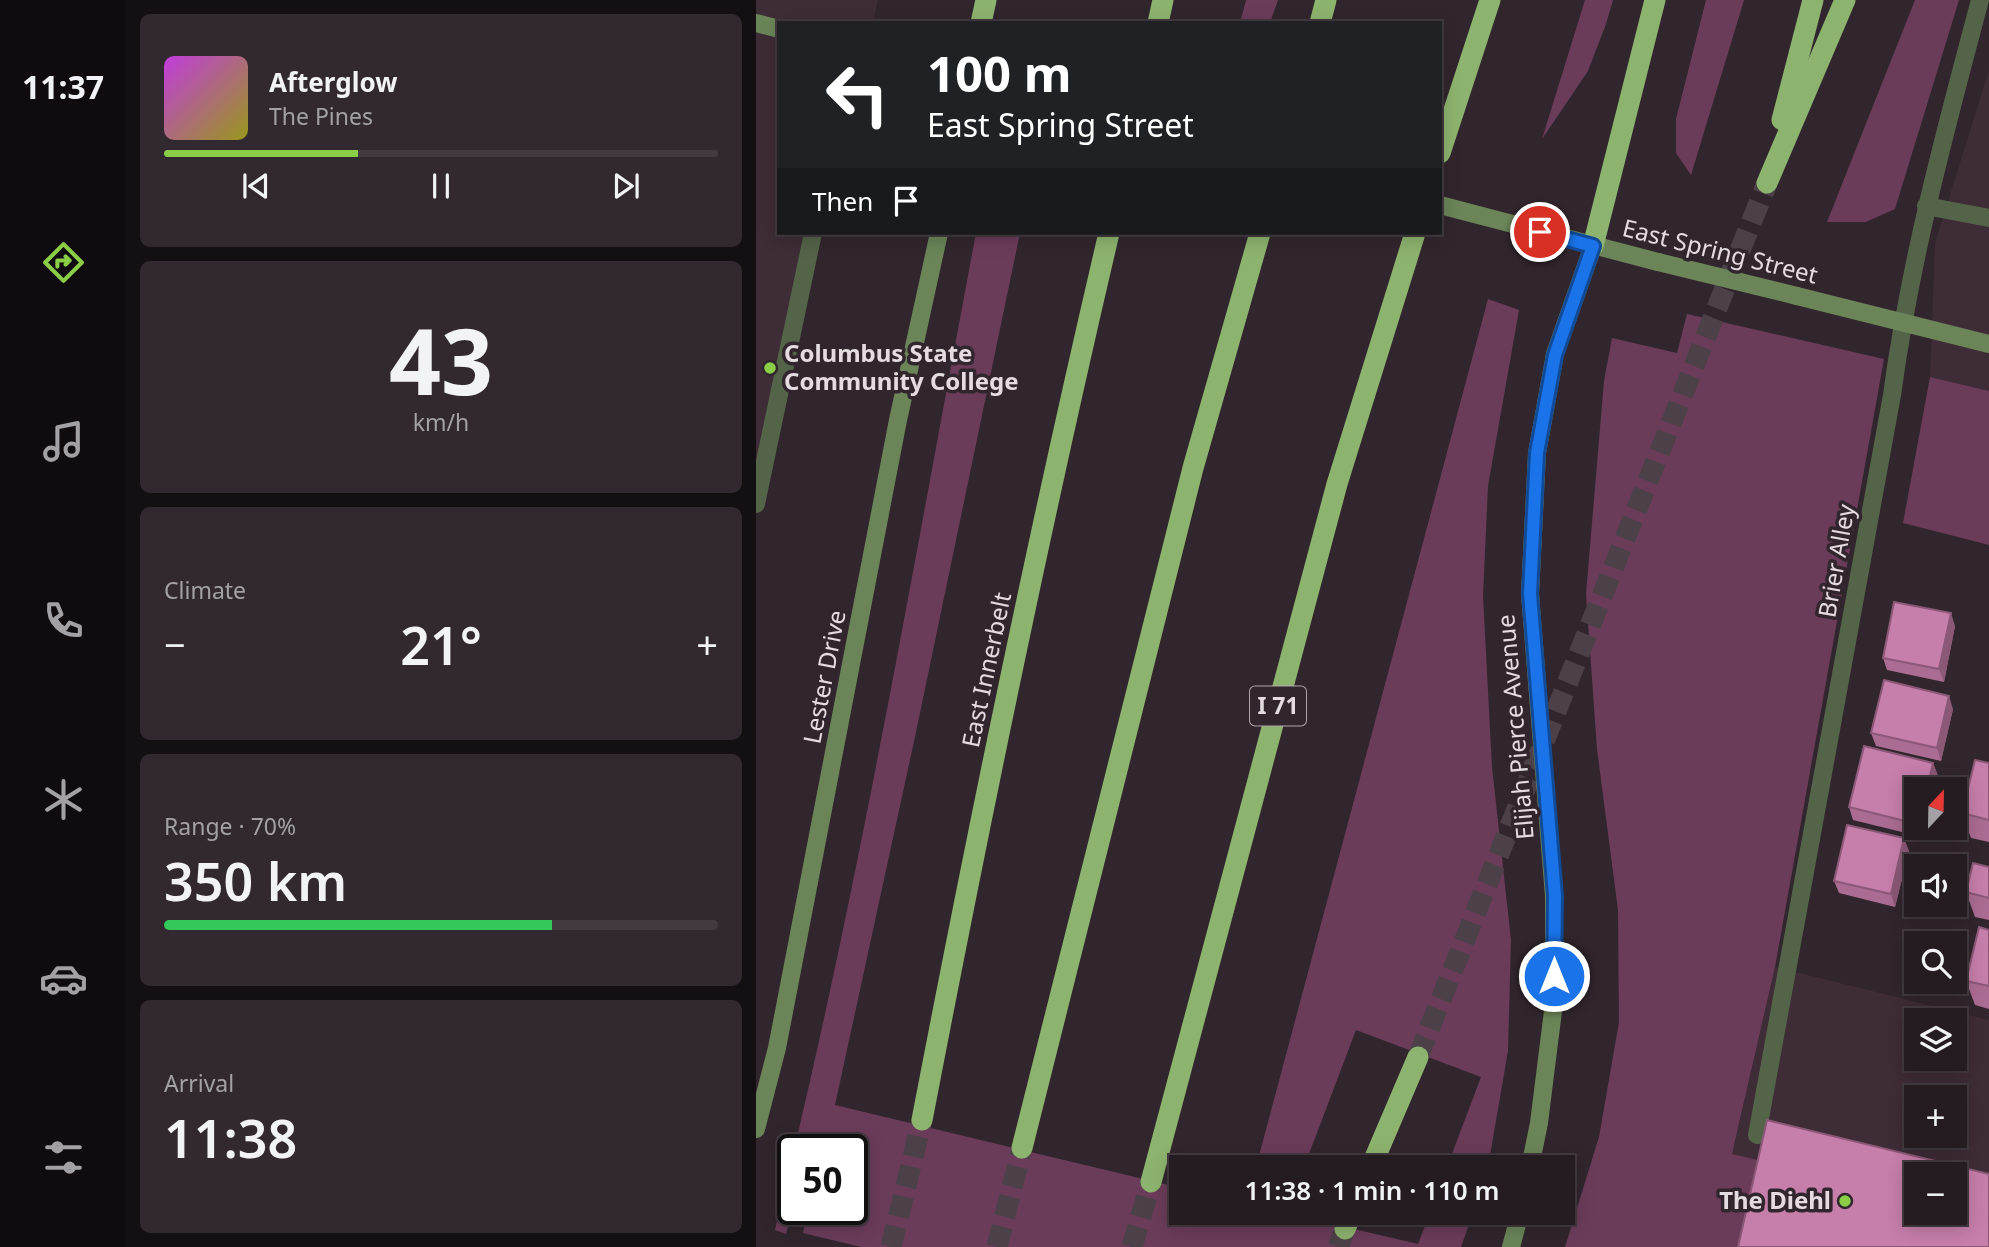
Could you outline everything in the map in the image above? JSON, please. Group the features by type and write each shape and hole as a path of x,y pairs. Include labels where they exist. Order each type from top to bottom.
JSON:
{"highway":[{"path":"981,21 986,0"},
{"path":"1158,21 1163,0"},
{"path":"1321,21 1326,0"},
{"path":"1442,147 1490,0"},
{"path":"1593,246 1655,0"},
{"path":"1812,0 1767,183 1844,0"},
{"name":"East Innerbelt","path":"922,1120 1072,390 1109,235"},
{"path":"1022,1148 1193,468 1259,235"},
{"name":"I 71","path":"1151,1182 1337,484 1414,235"},
{"path":"1376,1155 1418,1057"}],"street":[{"path":"756,23 777,28"},
{"name":"East Spring Street","path":"1442,206 1593,246 1989,344"},
{"name":"Lester Drive","path":"756,1129 777,1048 898,420 939,235"},
{"name":"Elijah Pierce Avenue","path":"1532,1155 1554,1003 1555,896 1530,594 1537,453 1555,355 1593,246"},
{"path":"1511,1247 1517,1225"}],"lane":[{"name":"Brier Alley","path":"1758,1135 1892,395 1901,323 1926,206 1980,0"},
{"path":"1926,206 1989,218"},
{"path":"756,504 813,235"}],"shaded area":[{"name":"Columbus State Community College","path":"756,0 878,0 873,21 777,21 777,235 813,235 756,504"},
{"path":"1246,0 1278,0 1271,21 1241,21"},
{"path":"1585,0 1613,0 1588,71 1542,139"},
{"path":"1706,0 1744,0 1691,175 1676,153 1676,119"},
{"path":"1915,0 1959,0 1895,209 1866,222 1827,222"},
{"path":"1989,70 1989,391 1930,377 1935,243"},
{"path":"976,235 1020,235 835,1105 1169,1185 1169,1225 1337,1225 1418,1244 1425,1225 1469,1225 1461,1247 861,1247 803,1233 805,1225 868,1225 868,1134 798,1134 868,807"},
{"path":"1488,299 1519,310 1488,486 1483,596 1492,767 1511,940 1508,1051 1490,1155 1452,1155 1481,1077 1356,1030 1309,1155 1259,1155"},
{"path":"1687,314 1884,359 1775,967 1732,1154 1766,1162 1746,1247 1565,1247 1572,1225 1575,1225 1575,1215 1599,1137 1619,1022 1618,910 1597,749 1586,594 1604,381 1612,338 1677,353"},
{"path":"1930,377 1989,391 1989,545 1903,523"},
{"path":"1775,967 1941,1008 1904,1008 1904,1071 1967,1071 1967,1015 1989,1020 1989,1247 1928,1225 1967,1225 1967,1162 1904,1162 1904,1217 1732,1155"},
{"path":"777,1222 777,1225 788,1225 786,1234 775,1230"}],"building":[{"path":"1894,602 1951,613 1939,669 1883,658"},
{"path":"1884,680 1949,696 1937,748 1871,733"},
{"path":"1864,746 1933,763 1930,777 1904,777 1904,821 1849,807"},
{"path":"1975,760 1989,763 1989,820 1967,814 1967,793"},
{"path":"1847,825 1904,838 1891,894 1834,881"},
{"path":"1973,863 1989,867 1989,898 1967,892"},
{"path":"1979,927 1989,930 1989,986 1967,981"},
{"path":"1767,1120 1940,1162 1904,1162 1904,1225 1967,1225 1967,1169 1989,1174 1989,1247 1738,1247"}],"tunnel":[{"path":"1418,1057 1767,183"},
{"path":"891,1247 922,1120"},
{"path":"997,1247 1022,1148"},
{"path":"1132,1247 1151,1182"},
{"path":"1338,1247 1345,1229"}],"place":[{"name":"Columbus State Community College","path":"770,368"},
{"name":"The Diehl","path":"1845,1201"}],"route":[{"path":"1540,232 1593,246 1555,355 1537,453 1530,594 1555,896 1554,976"}]}
